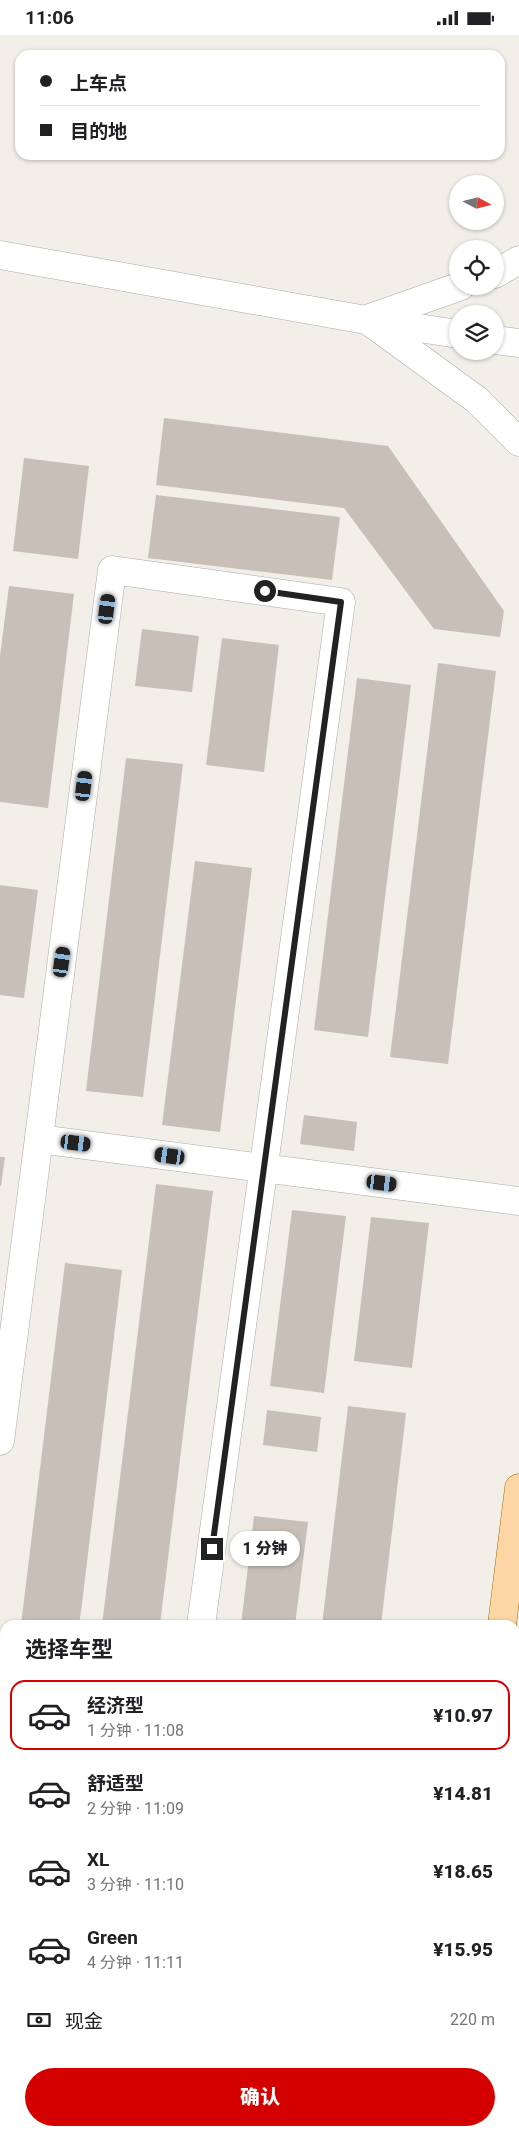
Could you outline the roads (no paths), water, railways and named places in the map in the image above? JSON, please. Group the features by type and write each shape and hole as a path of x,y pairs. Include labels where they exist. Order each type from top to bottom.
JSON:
{"main road":[{"path":"503,1620 519,1488"}],"street":[{"path":"0,255 366,320 449,333"},
{"path":"504,269 519,260"},
{"path":"366,320 449,291"},
{"path":"366,320 477,400 519,442"},
{"path":"504,341 519,343"},
{"path":"0,1441 112,570 341,602 203,1620"},
{"path":"39,1139 519,1201"}]}
